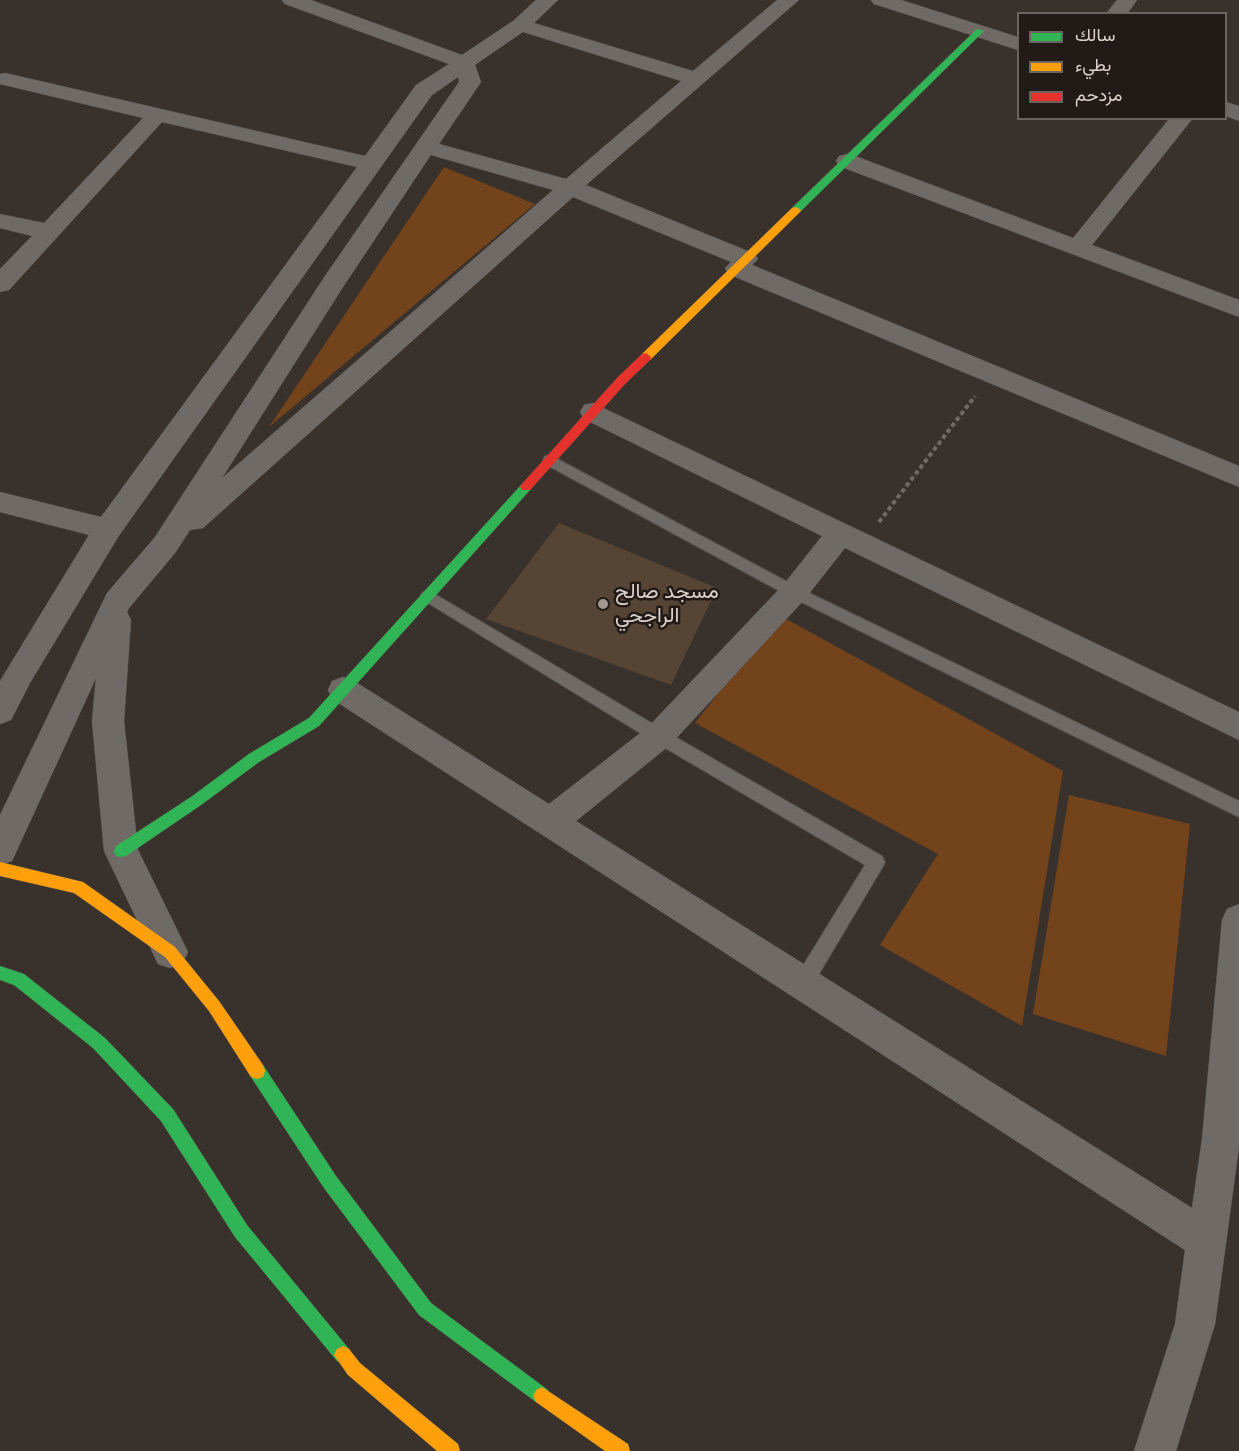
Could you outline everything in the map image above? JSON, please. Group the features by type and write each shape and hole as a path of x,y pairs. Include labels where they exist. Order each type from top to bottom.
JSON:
{"street":[{"path":"292,0 463,62"},
{"path":"0,711 10,682 108,529 424,90 519,25 548,0"},
{"path":"165,545 570,187 789,0"},
{"path":"881,0 1017,44"},
{"path":"1118,12 1127,0"},
{"path":"519,25 697,78"},
{"path":"122,851 254,758 314,722 621,381 980,32"},
{"path":"0,850 117,601 165,545 334,282 470,82 463,62"},
{"path":"5,80 370,164"},
{"path":"0,284 157,115"},
{"path":"1077,248 1180,120"},
{"path":"426,147 570,187 992,374 1239,477"},
{"path":"847,161 1239,309"},
{"path":"0,221 49,232"},
{"path":"294,273 334,282"},
{"path":"593,412 1239,727"},
{"path":"0,502 108,529"},
{"path":"551,822 658,736 794,592 851,539"},
{"path":"117,601 108,721 122,851 170,952 214,1006 330,1182 425,1309 579,1424 621,1451"},
{"path":"343,690 1207,1241"},
{"path":"0,869 78,887 170,952"},
{"path":"1155,1451 1195,1324 1221,1139 1239,920"},
{"path":"0,972 19,978 107,1051 167,1116 241,1231 354,1369 451,1451"}],"lane":[{"path":"550,460 794,592 1239,809"},
{"path":"428,596 658,736 876,862 803,983"}],"path":[{"path":"851,539 992,374"}],"shaded area":[{"path":"444,167 535,204 269,427"},
{"path":"779,615 1063,771 1022,1026 880,945 938,854 695,723"},
{"path":"1069,795 1190,824 1166,1056 1033,1014"}],"building":[{"name":"مسجد صالح الراجحي","path":"559,523 717,588 671,685 486,619"}],"traffic: fast":[{"path":"796,210 980,31"},
{"path":"121,851 196,801 254,758 314,722 526,487"},
{"path":"0,973 19,979 99,1043 167,1115 241,1231 343,1355"},
{"path":"257,1071 330,1182 425,1309 542,1396"}],"traffic: slow":[{"path":"646,357 796,210"},
{"path":"0,869 78,887 170,952 214,1006 257,1071"},
{"path":"343,1355 354,1369 451,1451"},
{"path":"542,1396 621,1451"}],"traffic: jam":[{"path":"526,487 621,381 646,357"}],"place":[{"name":"مسجد صالح الراجحي","path":"603,604"}]}
